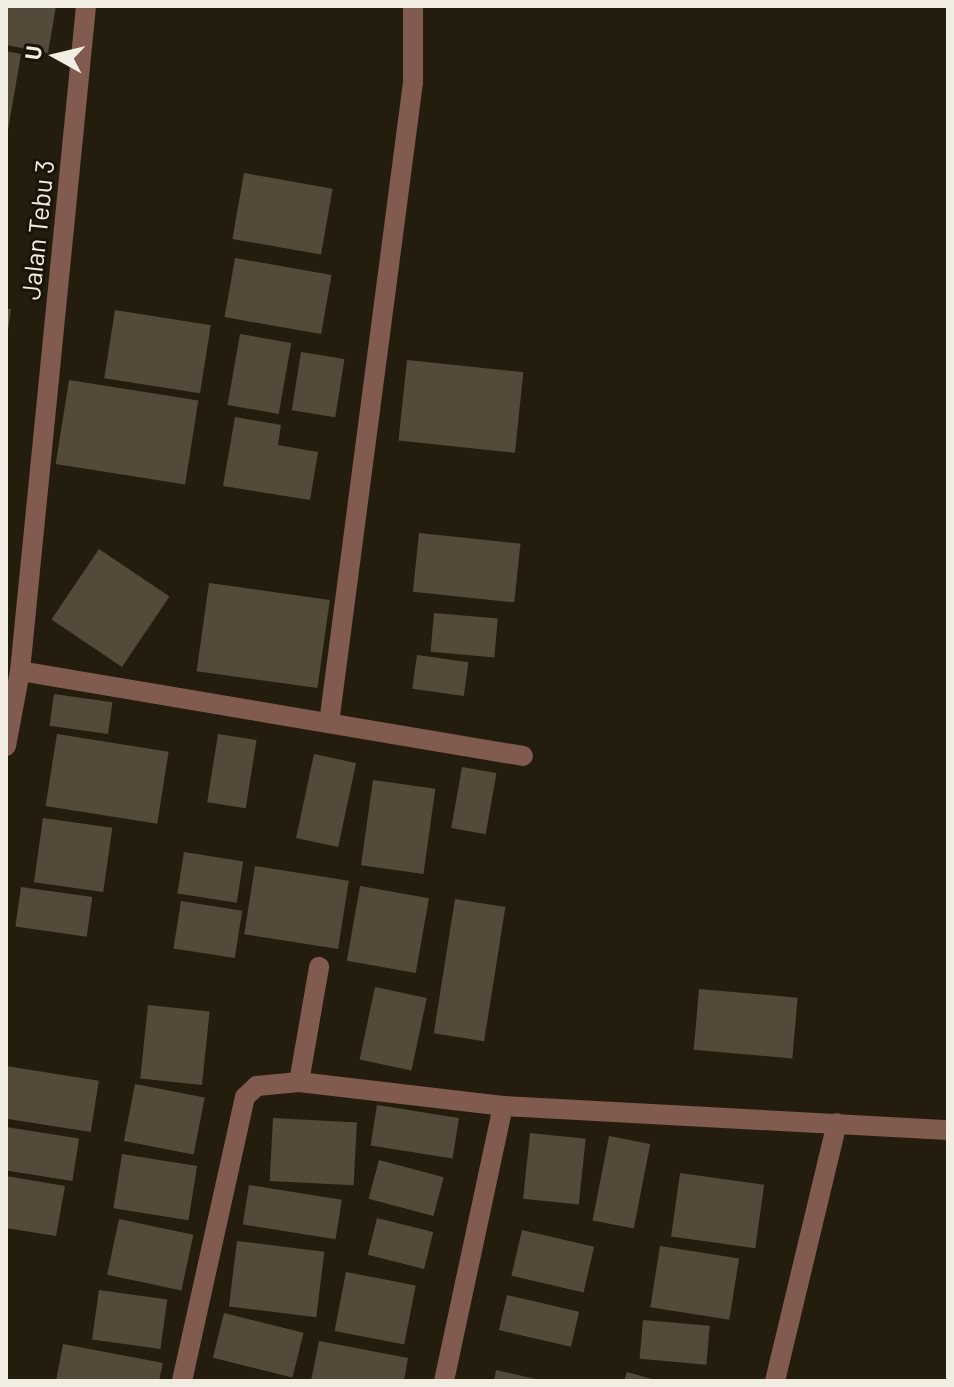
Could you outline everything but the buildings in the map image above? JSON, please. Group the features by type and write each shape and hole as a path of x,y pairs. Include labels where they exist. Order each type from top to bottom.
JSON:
{"street":[{"name":"Jalan Tebu 3","path":"6,746 20,671 86,6"},
{"path":"329,723 413,82 413,6"},
{"path":"20,671 523,756"},
{"path":"299,1082 319,967"},
{"path":"182,1381 245,1097 271,1082 299,1082 503,1106 948,1130"},
{"path":"444,1381 503,1106"},
{"path":"775,1381 837,1123"}]}
